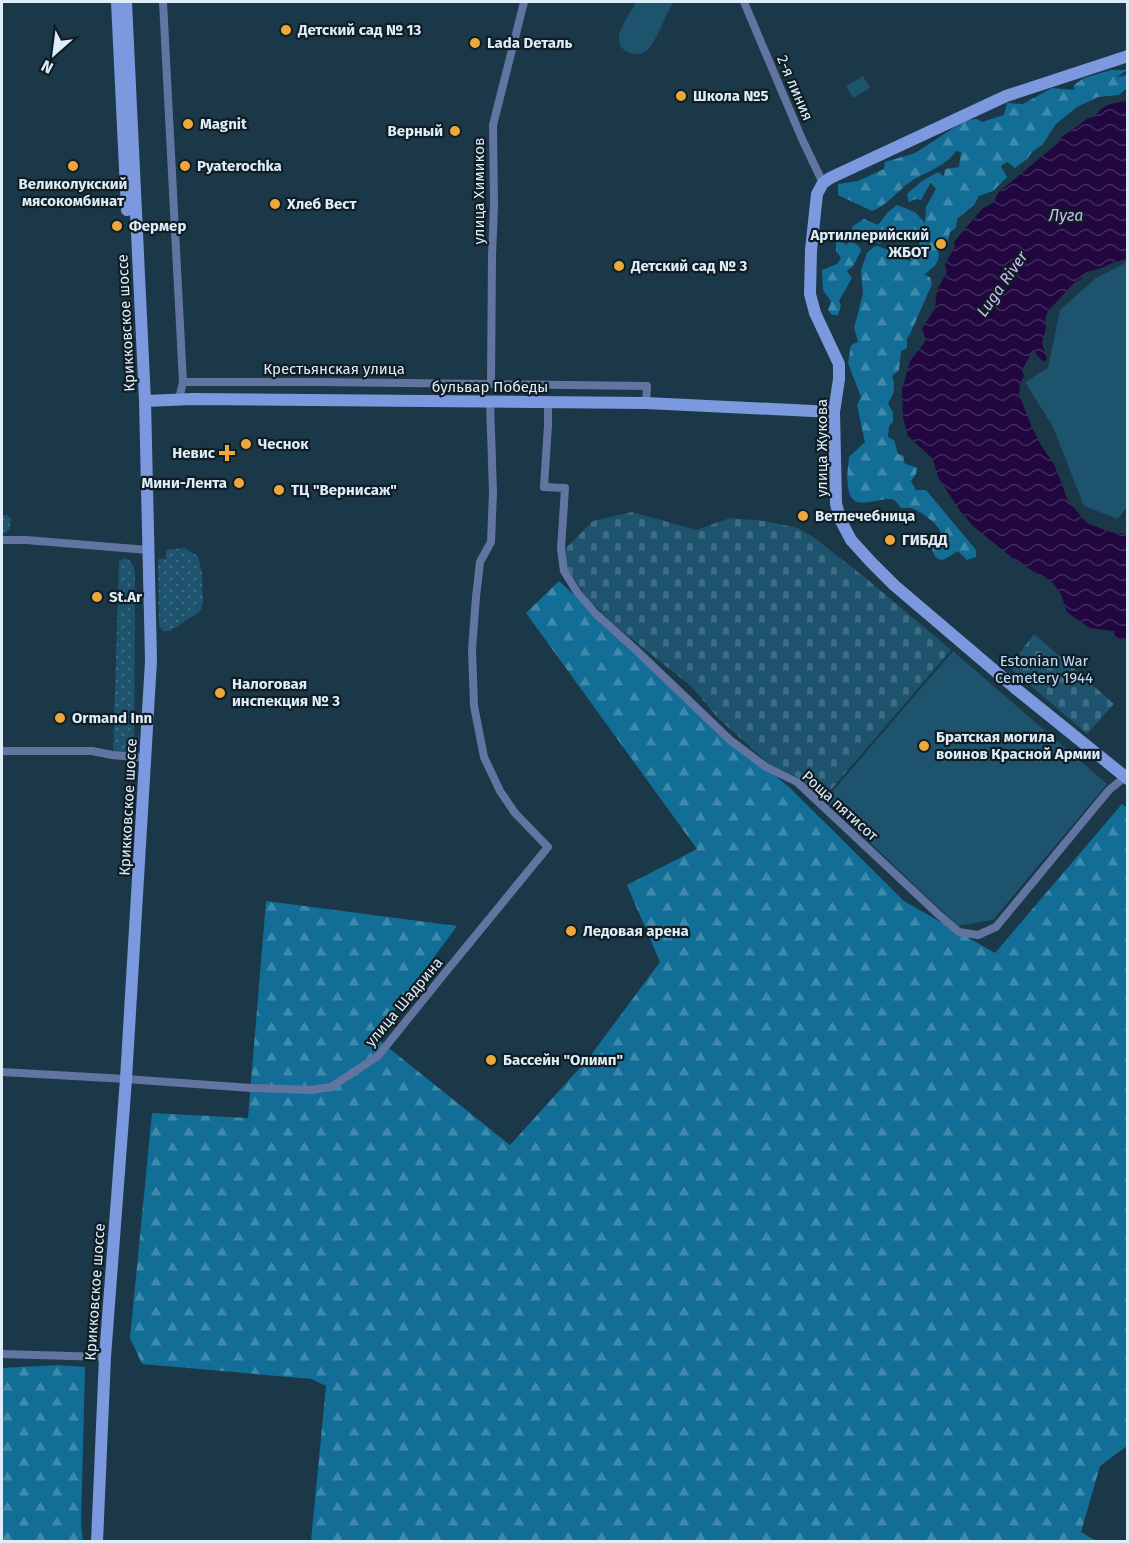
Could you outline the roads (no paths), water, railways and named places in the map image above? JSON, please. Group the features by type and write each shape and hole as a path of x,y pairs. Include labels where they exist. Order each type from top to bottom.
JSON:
{"main road":[{"path":"117,2 144,550"},
{"name":"Крикковское шоссе","path":"97,1542 103,1357 151,661 144,550 145,400 126,2"},
{"path":"823,183 1006,96 1128,56"},
{"name":"улица Жукова","path":"823,183 817,194 809,279 815,314 839,364 834,411 836,504 841,521 851,540 894,585 1126,778"},
{"name":"бульвар Победы","path":"145,400 646,403 834,411"},
{"path":"92,1542 103,1357"}],"street":[{"path":"163,2 183,382 179,399"},
{"name":"улица Химиков","path":"491,384 492,256 495,205 493,125 524,2"},
{"name":"2-я линия","path":"744,2 823,183"},
{"name":"Крестьянская улица","path":"183,382 647,386 646,403"},
{"name":"улица Шадрина","path":"2,1072 251,1088 311,1090 331,1087 378,1056 548,848 515,813 500,791 484,757 474,706 472,650 476,597 480,562 490,542 493,492 490,402"},
{"name":"Роща пятисот","path":"548,403 544,487 565,488 561,549 564,571 577,592 595,613 636,648 730,740 766,767 797,782 959,932 978,935 996,927 1109,790 1126,778"},
{"path":"2,540 144,550"},
{"path":"2,751 92,752 143,757"},
{"path":"2,1354 103,1357"}],"water":[{"name":"Луга","path":"1127,101 1127,258 1086,272 1048,311 1042,343 1047,359 1043,362 1033,350 1022,370 1024,376 1020,383 1019,394 1032,428 1055,466 1068,501 1087,523 1110,532 1127,533 1128,638 1116,639 1114,631 1090,628 1067,612 1061,594 1052,582 1016,561 973,526 938,477 933,459 908,436 903,417 902,390 910,361 925,342 922,329 935,308 937,290 947,272 945,264 955,247 954,242 982,209 993,203 998,193 1058,143 1061,137 1088,118 1095,117 1105,107"}],"place":[{"name":"Детский сад № 13","path":"286,30"},
{"name":"Lada Dеталь","path":"475,43"},
{"name":"Школа №5","path":"681,96"},
{"name":"Magnit","path":"188,124"},
{"name":"Верный","path":"455,131"},
{"name":"Великолукский мясокомбинат","path":"73,166"},
{"name":"Pyaterochka","path":"185,166"},
{"name":"Хлеб Вест","path":"275,204"},
{"name":"Фермер","path":"117,226"},
{"name":"Артиллерийский ЖБОТ","path":"941,244"},
{"name":"Детский сад № 3","path":"619,266"},
{"name":"Чеснок","path":"246,444"},
{"name":"Невис","path":"227,453"},
{"name":"Мини-Лента","path":"239,483"},
{"name":"ТЦ \"Вернисаж\"","path":"279,490"},
{"name":"Ветлечебница","path":"803,516"},
{"name":"ГИБДД","path":"890,540"},
{"name":"St.Ar","path":"97,597"},
{"name":"Налоговая инспекция № 3","path":"220,693"},
{"name":"Ormand Inn","path":"60,718"},
{"name":"Братская могила воинов Красной Армии","path":"924,746"},
{"name":"Ледовая арена","path":"571,931"},
{"name":"Бассейн \"Олимп\"","path":"491,1060"}],"water label":[{"name":"Luga River","path":"1002,284"}],"park label":[{"name":"Estonian War Cemetery 1944","path":"1044,670"}]}
